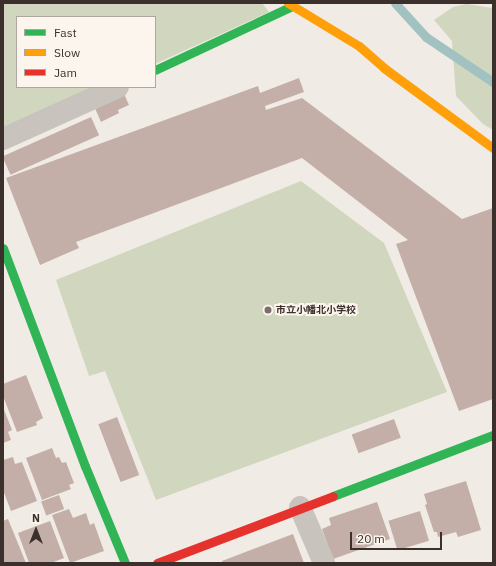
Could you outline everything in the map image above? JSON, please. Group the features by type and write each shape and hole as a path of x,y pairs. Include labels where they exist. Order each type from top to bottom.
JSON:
{"street":[{"path":"156,70 290,4 358,46 384,68 493,148"},
{"path":"3,139 116,88"},
{"path":"3,248 85,466 125,563"},
{"path":"157,563 300,507 493,435"},
{"path":"300,507 324,563"}],"green space":[{"path":"3,3 262,3 269,12 156,64 156,16 16,16 16,88 103,88 3,134"},
{"path":"466,4 493,8 493,130 483,124 456,96 452,41 434,20 453,7"},
{"path":"301,181 384,243 447,392 156,500 105,371 89,376 56,280"}],"building":[{"path":"299,78 304,92 265,106 266,110 302,98 462,219 493,208 493,399 459,411 396,244 408,240 302,158 76,242 79,248 40,265 6,178 258,86 260,93"},
{"path":"124,94 129,105 118,110 119,113 101,122 94,106"},
{"path":"91,117 99,135 11,175 3,156"},
{"path":"26,375 43,418 36,422 37,425 17,432 3,396 3,384"},
{"path":"3,407 12,430 8,432 11,440 3,443"},
{"path":"117,417 139,475 121,482 98,424"},
{"path":"394,419 401,438 359,453 352,434"},
{"path":"52,448 56,458 59,457 62,463 66,462 74,483 69,485 71,489 42,500 26,458"},
{"path":"13,457 15,464 22,462 37,501 11,511 3,490 3,460"},
{"path":"466,481 481,530 458,537 456,532 438,537 437,532 434,532 425,505 427,504 424,494"},
{"path":"59,495 64,509 46,516 41,501"},
{"path":"377,502 390,539 333,559 322,529 331,525 329,518"},
{"path":"69,509 73,518 86,513 90,525 94,523 104,551 70,563 52,515"},
{"path":"420,511 429,541 398,550 388,521"},
{"path":"8,519 26,563 3,563 3,521"},
{"path":"50,521 64,558 51,563 29,563 18,533"},
{"path":"293,534 304,563 223,563 222,561"}],"waterway":[{"path":"395,3 426,37 493,82"}],"traffic: fast":[{"path":"156,70 292,6"},
{"path":"3,248 85,466 125,563"},
{"path":"333,496 493,435"}],"traffic: slow":[{"path":"288,3 359,46 384,68 493,148"}],"traffic: jam":[{"path":"157,563 333,496"}],"place":[{"name":"市立小幡北小学校","path":"268,310"}]}
